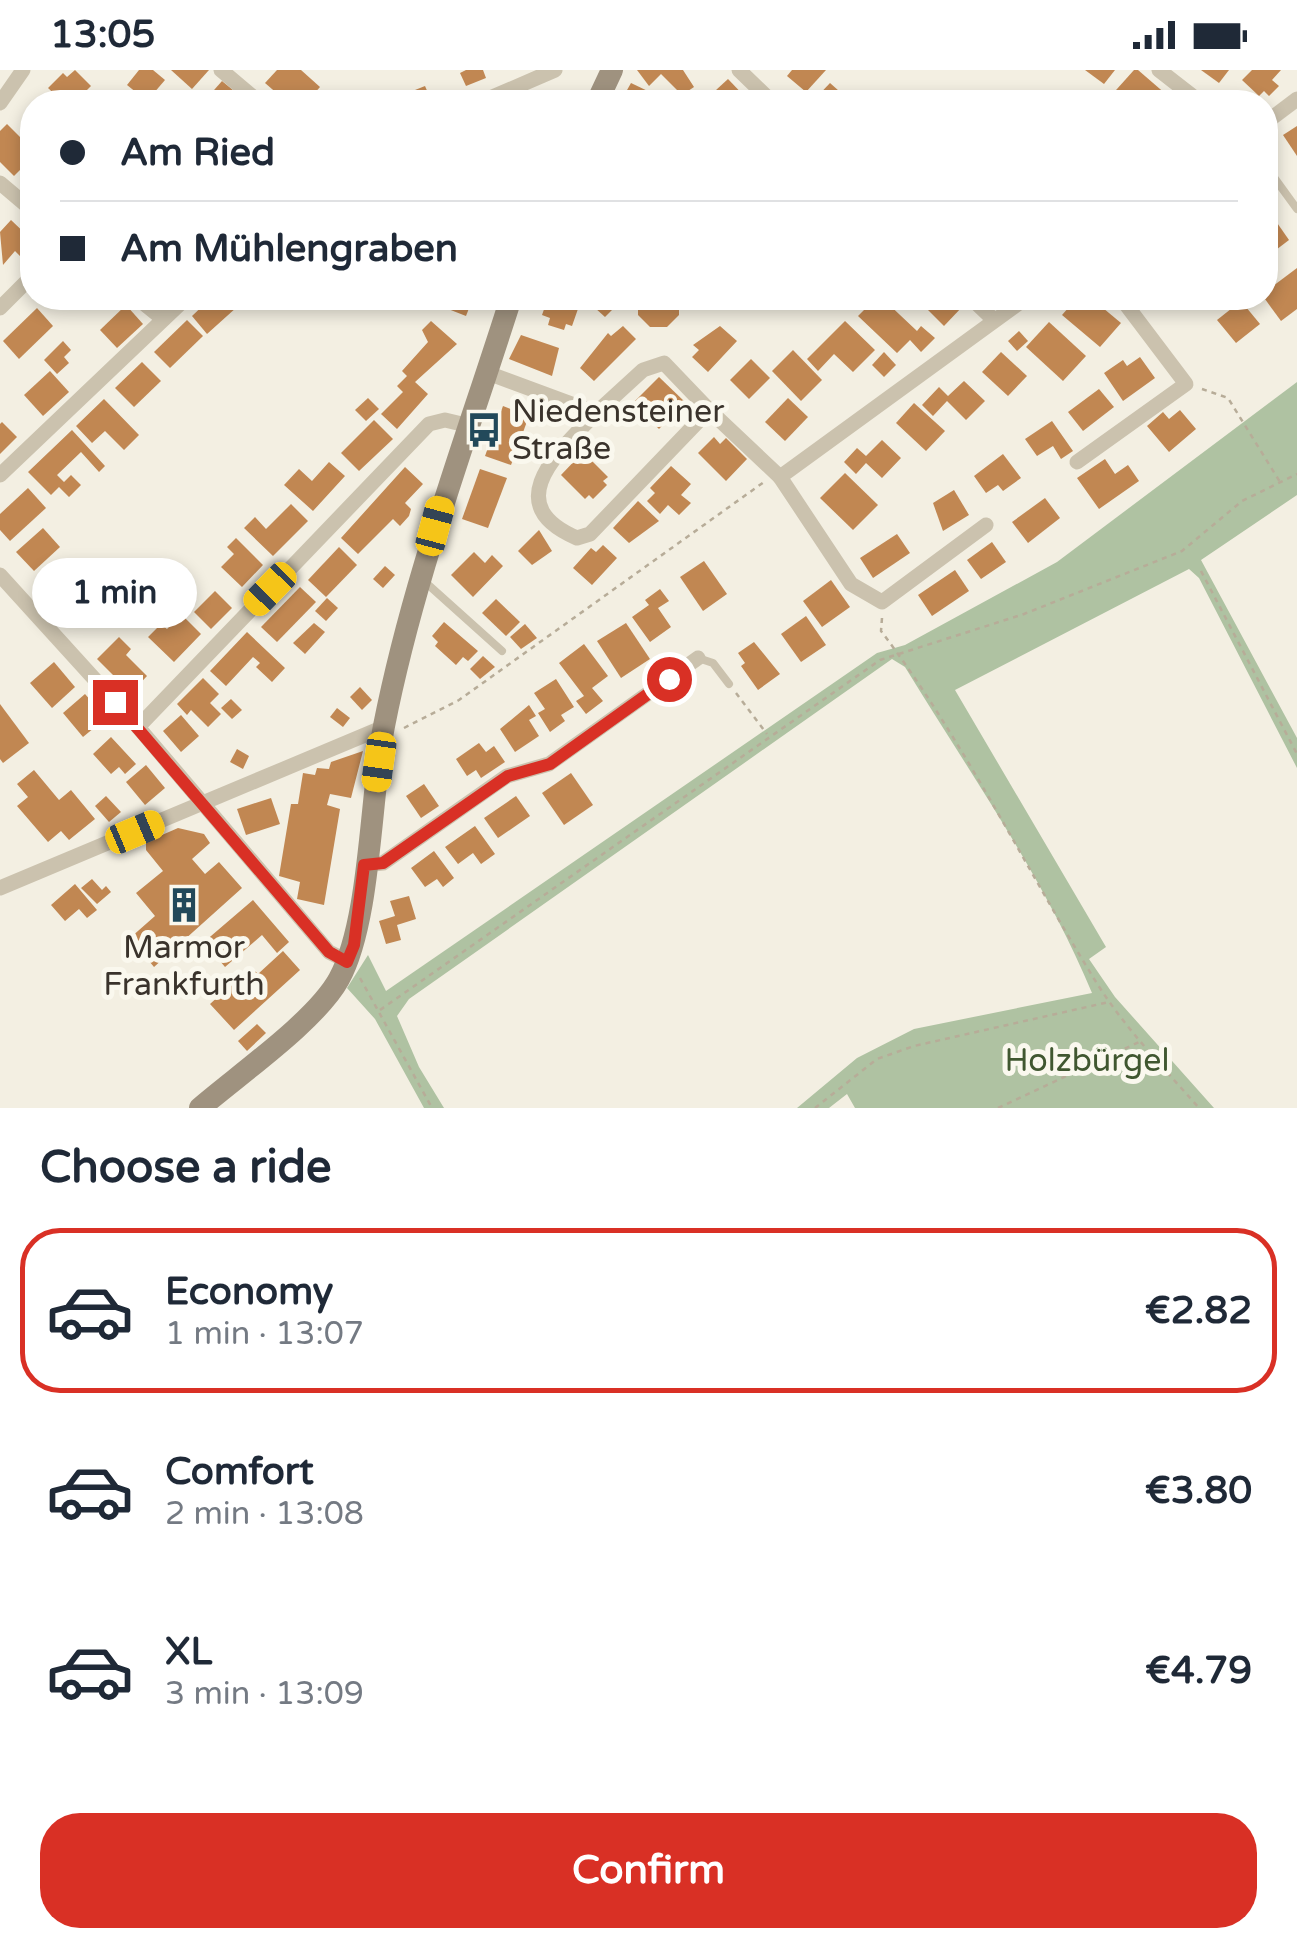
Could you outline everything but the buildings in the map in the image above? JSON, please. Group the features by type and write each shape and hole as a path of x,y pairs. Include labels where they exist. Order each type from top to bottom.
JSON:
{"main road":[{"path":"200,1108 314,1010 342,972 354,945 384,727 421,578 466,426 507,310"}],"street":[{"path":"0,103 22,70"},
{"path":"221,70 245,90"},
{"path":"509,90 555,70"},
{"path":"739,70 760,90"},
{"path":"1158,70 1184,90"},
{"path":"0,183 20,200"},
{"path":"0,308 20,288"},
{"path":"152,310 163,319"},
{"path":"0,475 173,310"},
{"path":"984,310 994,320"},
{"path":"780,477 1009,310"},
{"path":"1076,462 1186,384 1130,310"},
{"path":"709,410 590,534 577,538 548,521 537,492 558,452 643,370 664,363 780,477 851,584 882,602 986,525"},
{"path":"485,372 596,413"},
{"path":"138,727 429,424 446,420 466,426"},
{"path":"0,575 138,727 342,972"},
{"path":"364,865 383,863 508,776 550,764 698,658"},
{"path":"0,888 384,727"}],"lane":[{"path":"1278,183 1297,209"},
{"path":"421,578 502,651"},
{"path":"698,658 713,663 730,684"}],"path":[{"path":"1186,384 1228,398 1280,482"},
{"path":"380,1010 768,736 897,652 1024,614 1182,551 1242,501 1297,474"},
{"path":"384,727 401,730 460,700 762,482 780,477"},
{"path":"1200,571 1297,754"},
{"path":"882,602 881,631 962,750 1110,1002 1199,1108"},
{"path":"730,684 768,736"},
{"path":"342,972 380,1010 432,1108"},
{"path":"815,1108 878,1059 1110,1002"},
{"path":"998,1108 1140,1042"}],"green space":[{"name":"Holzbürgel","path":"1297,382 1297,495 1201,560 1297,738 1297,768 1199,578 1189,569 955,690 1106,947 1089,959 1115,997 1214,1108 855,1108 847,1094 829,1108 797,1108 857,1058 914,1029 1092,993 1052,909 1005,827 905,667 892,659 409,999 397,1016 419,1067 444,1108 424,1108 375,1019 347,988 368,955 386,991 877,653 905,645 1057,562"}],"place":[{"name":"Niedensteiner Straße","path":"484,430"},
{"name":"Marmor Frankfurth","path":"184,905"}],"route":[{"path":"115,702 329,952 347,962 354,945 364,865 383,863 508,776 550,764 669,679"}]}
